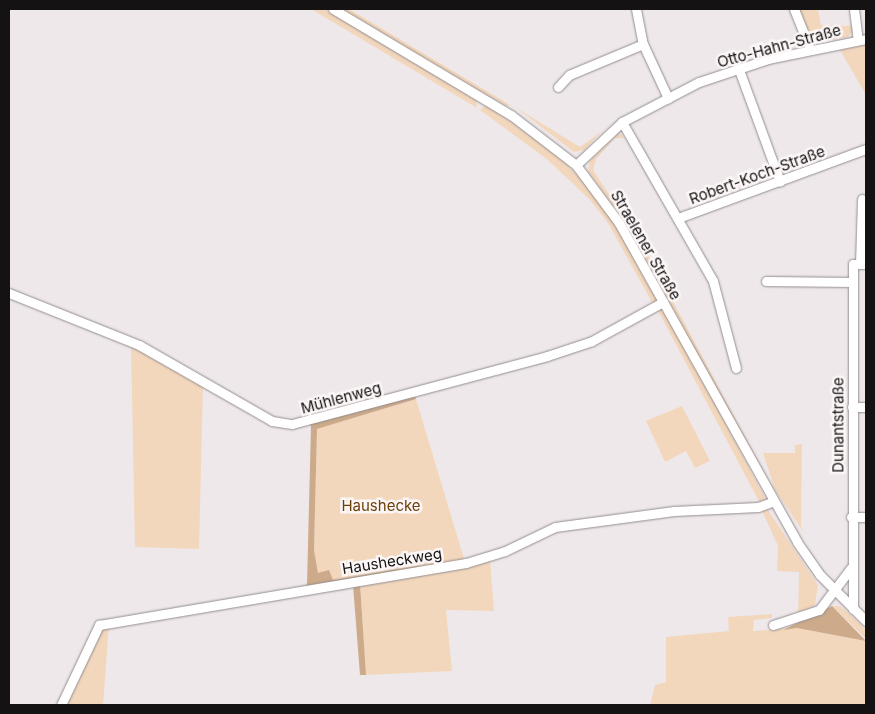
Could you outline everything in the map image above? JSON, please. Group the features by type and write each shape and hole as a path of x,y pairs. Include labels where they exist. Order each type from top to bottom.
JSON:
{"street":[{"name":"Straelener Straße","path":"333,9 511,115 576,166 606,200 772,502 814,567 834,591 866,621"},
{"path":"636,9 643,44 668,98"},
{"path":"794,9 810,49"},
{"path":"854,9 862,39"},
{"name":"Otto-Hahn-Straße","path":"576,166 622,122 668,98 738,67 810,49 862,39"},
{"path":"558,87 569,75 643,44"},
{"path":"738,67 780,182"},
{"name":"Robert-Koch-Straße","path":"622,122 678,218 866,149"},
{"name":"Dunantstraße","path":"853,609 851,517 852,282 860,264 862,199"},
{"path":"678,218 713,281 736,368"},
{"path":"766,281 852,282"},
{"name":"Mühlenweg","path":"9,293 139,345 272,420 292,424 548,356 592,341 663,302"},
{"path":"852,407 866,407"},
{"name":"Hausheckweg","path":"61,705 99,625 466,563 505,551 554,528 674,511 758,507 772,502"},
{"path":"851,517 866,517"},
{"path":"773,625 812,615 830,600 834,591 852,568"}],"green space":[{"path":"311,9 327,9 458,87 476,98 477,108"},
{"path":"340,9 349,9 510,105 506,106"},
{"path":"797,9 818,9 821,25 852,26 853,31 848,37 812,43"},
{"path":"866,44 866,95 840,50"},
{"path":"486,105 553,151 589,187 607,209 658,297 656,302 653,304 608,223 590,200 548,160 480,110"},
{"path":"515,107 580,147 602,131 584,150 574,152"},
{"path":"619,132 624,138 615,138 596,159 593,170 645,249 767,478 761,475 631,231 588,171 590,161"},
{"path":"656,307 666,312 766,499 761,505"},
{"path":"131,345 203,385 199,549 135,547"},
{"name":"Haushecke","path":"416,399 465,562 333,580 318,573 314,550 317,429"},
{"path":"682,406 710,461 695,468 686,451 665,462 646,421"},
{"path":"802,444 801,527 806,536 775,490 763,453 795,453 795,445"},
{"path":"766,507 818,585 815,605 798,616 799,572 777,571 778,546 763,513"},
{"path":"490,560 494,611 446,610 452,671 366,675 360,584"},
{"path":"832,606 840,606 853,617 866,630 866,639"},
{"path":"772,614 772,618 754,620 753,631 797,628 866,641 866,705 650,705 655,685 666,682 666,637 729,631 728,617"},
{"path":"109,625 103,705 64,705 100,627"}],"shaded area":[{"path":"414,394 416,399 317,429 314,550 318,573 329,570 333,580 418,566 419,570 304,589 307,584 311,426 308,423"},
{"path":"360,584 366,675 360,675 353,585"},
{"path":"832,606 866,641 797,628 783,630"}]}
